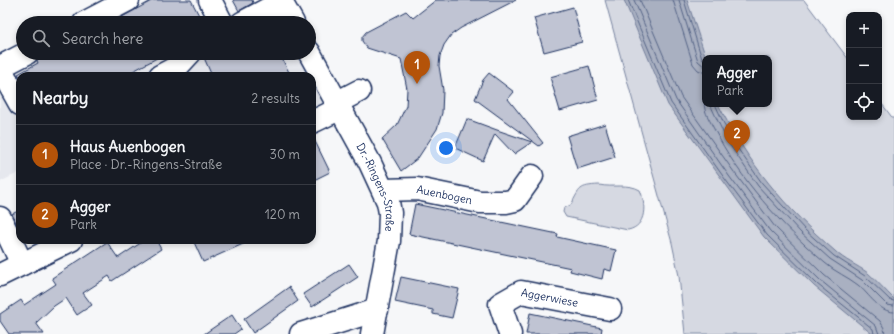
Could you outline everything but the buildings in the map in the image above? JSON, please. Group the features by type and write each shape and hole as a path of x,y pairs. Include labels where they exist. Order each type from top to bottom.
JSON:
{"street":[{"path":"97,16 128,0"},
{"path":"210,0 218,16"},
{"path":"254,16 281,1 289,16"},
{"path":"16,59 0,68 16,97"},
{"path":"168,72 177,67 184,60"},
{"name":"Dr.-Ringens-Straße","path":"313,60 384,190 390,213 389,241 372,334"},
{"path":"316,120 359,91"},
{"name":"Auenbogen","path":"384,190 417,189 480,202 506,202 515,200 532,176"},
{"path":"0,218 22,264"},
{"path":"0,275 63,244"},
{"name":"Aggerwiese","path":"510,334 500,304 521,292 610,309"},
{"path":"301,334 377,310"}],"shaded area":[{"path":"605,0 804,0 846,56 846,120 882,120 882,104 894,120 894,334 685,334 679,276 672,243"},
{"path":"16,56 16,60 303,60 310,72 16,72 16,174 0,182 0,63"},
{"path":"316,84 328,106 316,112"},
{"path":"587,186 625,186 640,190 644,208 642,219 639,224 628,230 566,217 563,212 564,208 571,205 581,189"}],"water":[{"path":"624,0 687,0 705,55 702,55 702,107 720,107 742,146 769,184 784,201 817,235 846,260 868,273 894,299 894,334 872,334 814,286 764,237 668,105"}],"place":[{"name":"Haus Auenbogen","path":"417,84"},
{"name":"Agger","path":"737,153"}]}
